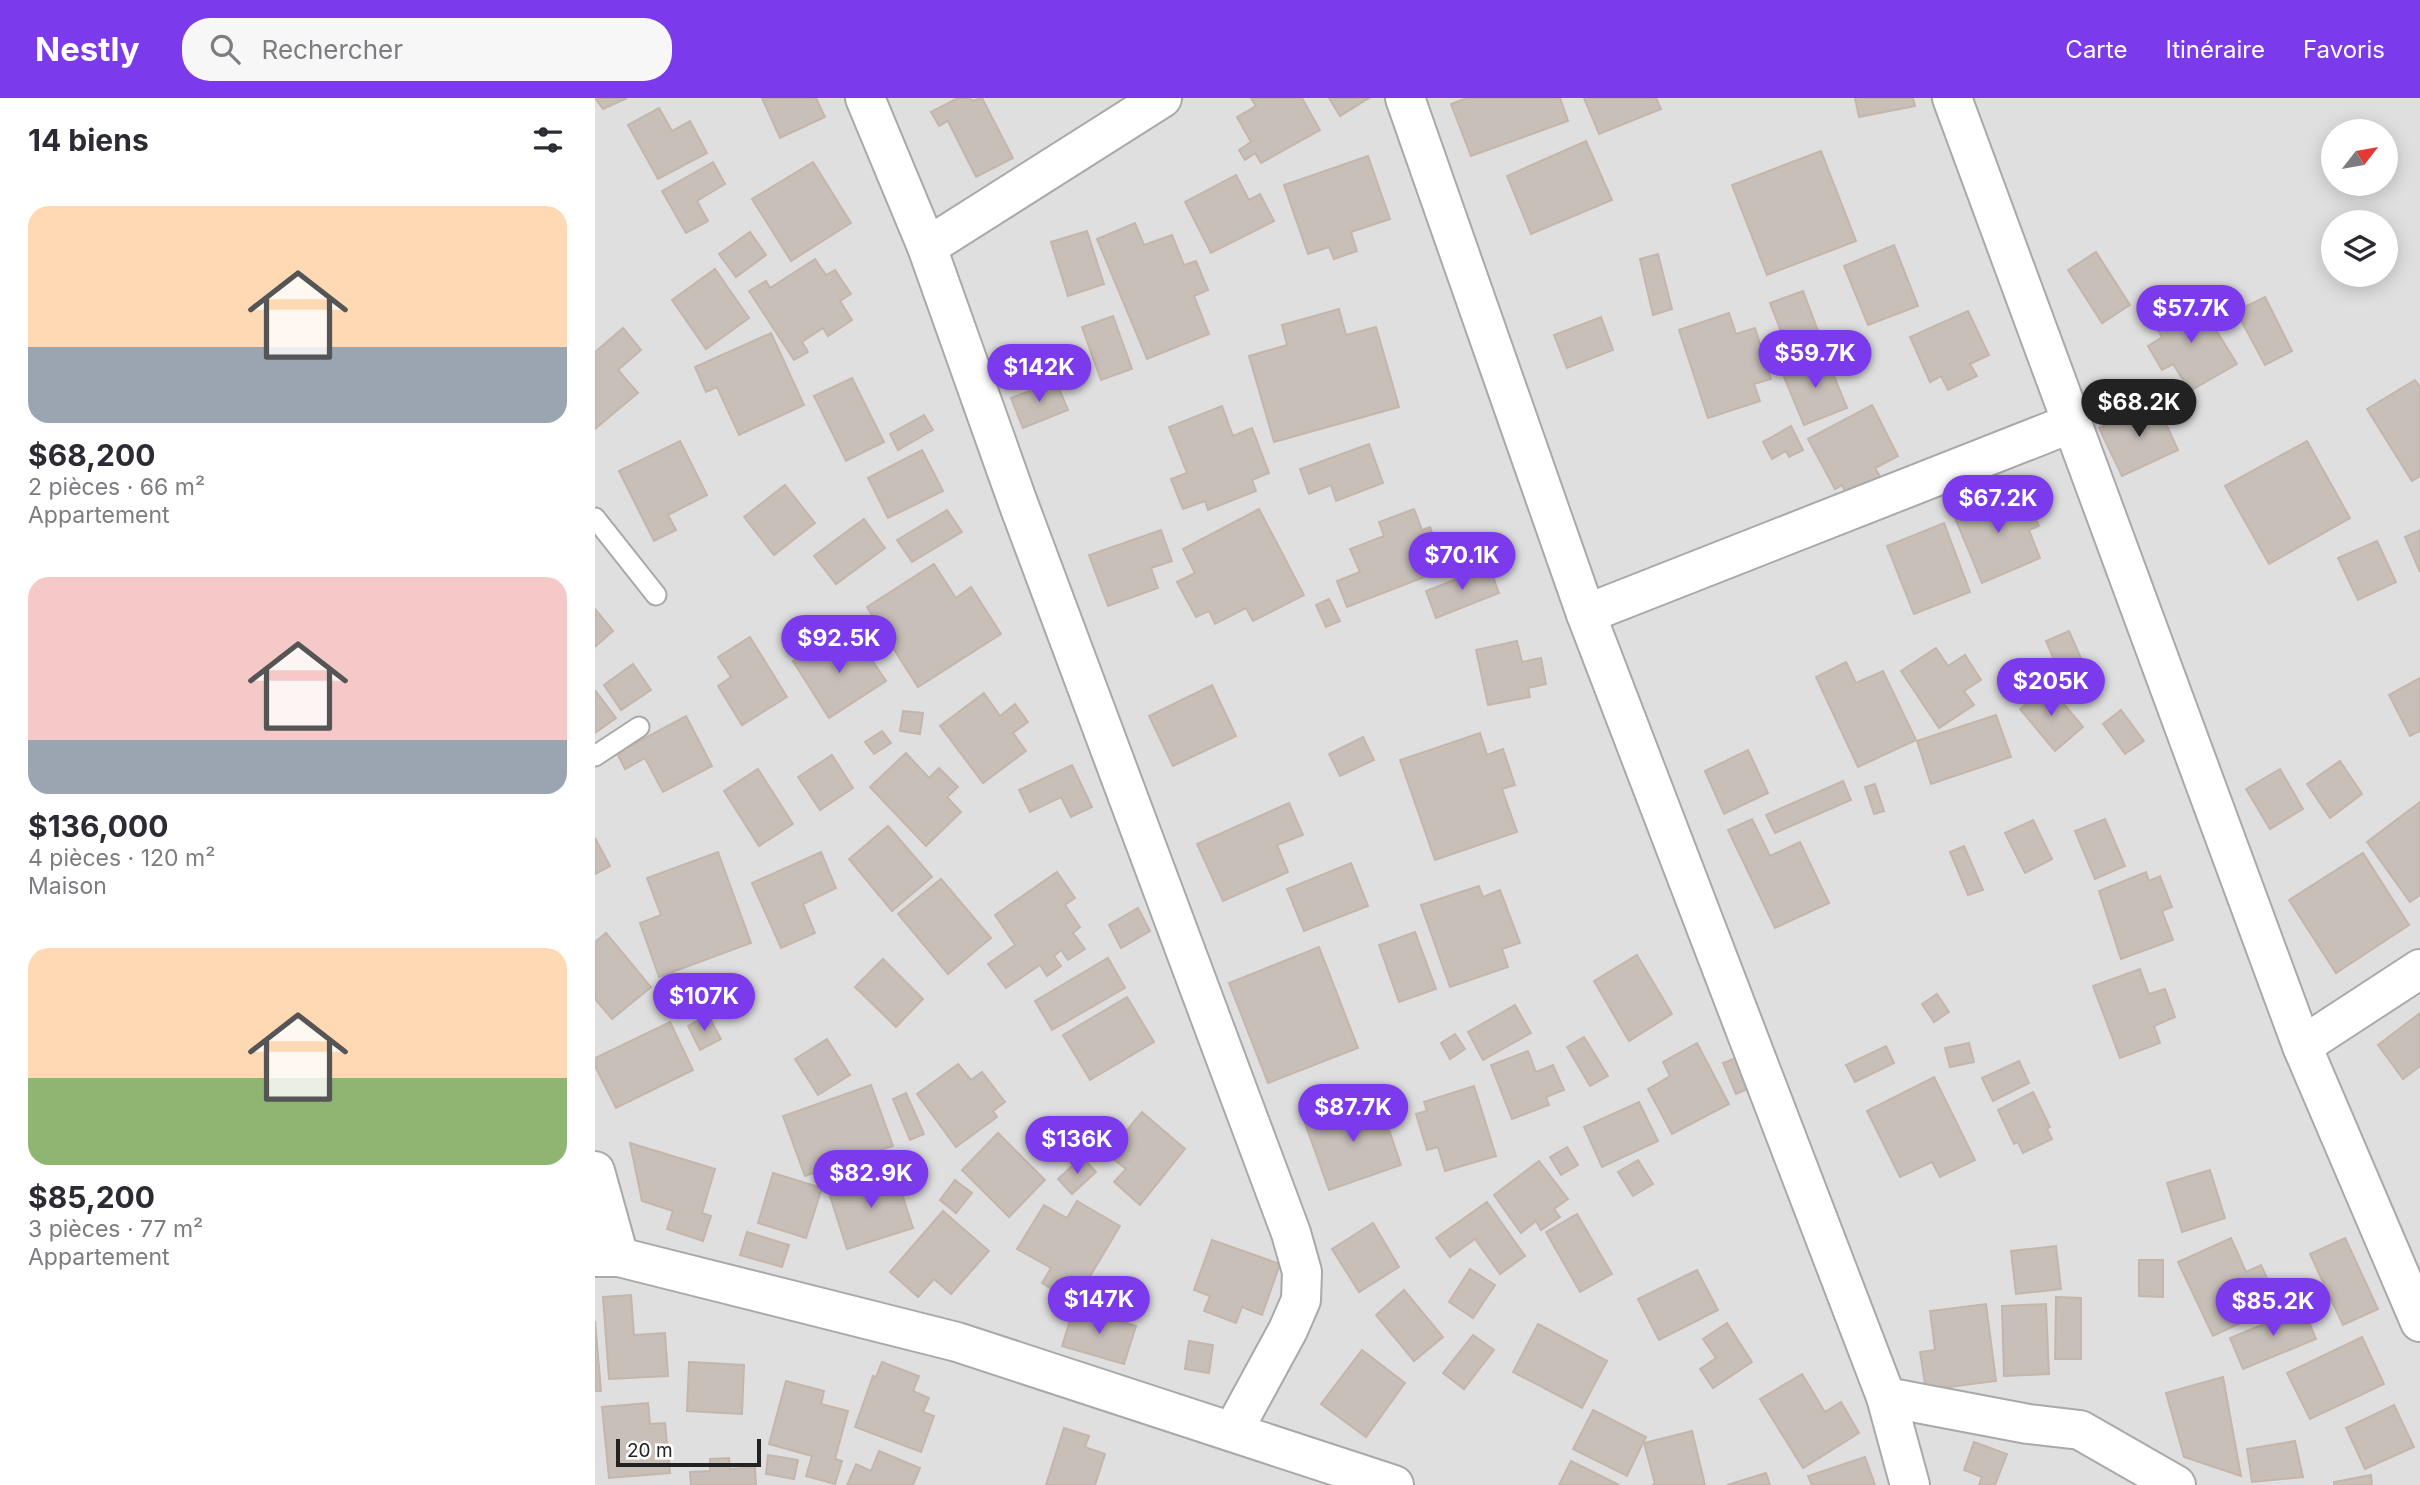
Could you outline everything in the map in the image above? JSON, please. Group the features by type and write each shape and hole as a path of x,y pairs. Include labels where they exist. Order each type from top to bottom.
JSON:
{"street":[{"path":"865,98 927,247 1017,500 1303,1272 1301,1300 1288,1330 1233,1431"},
{"path":"927,247 1163,98"},
{"path":"1405,98 1586,614 1886,1397 1910,1485"},
{"path":"1952,98 2302,1046 2420,1322"},
{"path":"1586,614 2072,423"},
{"path":"2302,1046 2420,969"},
{"path":"595,1171 607,1257 957,1342 1394,1485"},
{"path":"1886,1397 2028,1424 2080,1430 2176,1485"}],"lane":[{"path":"595,518 656,595"},
{"path":"595,756 639,727"}],"shaded area":[{"path":"595,98 2420,98 2420,1485 595,1485"}],"building":[{"path":"595,98 627,98 603,109"},
{"path":"762,98 816,98 825,117 780,138"},
{"path":"958,98 970,98 972,101 982,98 1013,158 976,177 948,121 939,126 931,112"},
{"path":"1251,98 1302,98 1320,130 1261,163 1255,153 1245,160 1239,150 1251,142 1237,117 1256,106"},
{"path":"1329,98 1369,98 1340,116"},
{"path":"1467,98 1560,98 1568,121 1471,156 1451,104"},
{"path":"1584,98 1656,98 1661,109 1599,134"},
{"path":"1855,98 1913,98 1915,106 1859,117"},
{"path":"659,108 672,131 690,121 707,153 658,179 628,125"},
{"path":"1586,141 1612,200 1531,234 1507,176"},
{"path":"1821,151 1856,241 1767,275 1732,185"},
{"path":"1368,156 1390,219 1351,232 1357,251 1334,259 1329,247 1308,254 1284,185"},
{"path":"713,162 725,184 697,201 708,221 686,233 662,191"},
{"path":"813,162 851,223 791,261 752,199"},
{"path":"1236,175 1249,200 1260,194 1274,221 1211,253 1185,202"},
{"path":"1135,223 1144,245 1172,235 1184,265 1196,261 1208,290 1194,296 1209,334 1147,359 1097,239"},
{"path":"1087,231 1104,284 1068,296 1051,242"},
{"path":"750,232 766,255 736,277 719,254"},
{"path":"1894,245 1918,306 1868,325 1844,266"},
{"path":"2096,252 2130,305 2102,323 2068,270"},
{"path":"1658,254 1672,309 1653,315 1640,259"},
{"path":"815,259 826,275 835,270 851,294 840,301 852,320 828,336 823,328 802,342 808,352 794,360 749,291 766,281 770,288"},
{"path":"715,269 749,318 706,349 672,300"},
{"path":"1803,291 1821,339 1789,352 1770,303"},
{"path":"2195,296 2237,364 2190,391 2173,364 2162,370 2148,346 2162,337 2152,321"},
{"path":"2265,297 2292,351 2265,365 2236,311"},
{"path":"1339,309 1346,335 1376,327 1399,407 1274,442 1249,356 1287,345 1282,325"},
{"path":"1968,311 1989,355 1970,364 1977,376 1948,390 1941,376 1930,382 1910,337"},
{"path":"1729,313 1736,334 1755,328 1771,379 1754,384 1760,401 1708,418 1679,330"},
{"path":"1113,316 1132,369 1101,380 1082,327"},
{"path":"1601,317 1613,350 1567,368 1554,335"},
{"path":"623,328 641,350 618,370 638,393 595,429 595,352"},
{"path":"771,333 804,405 739,435 717,387 706,392 695,367"},
{"path":"1825,354 1847,408 1804,425 1782,372"},
{"path":"852,378 884,442 846,461 814,396"},
{"path":"2415,380 2420,387 2420,476 2412,481 2367,409"},
{"path":"1056,381 1068,410 1023,428 1011,398"},
{"path":"2156,402 2178,450 2122,476 2099,428"},
{"path":"1872,405 1898,456 1875,468 1881,478 1847,495 1842,485 1835,489 1808,439"},
{"path":"1222,406 1233,436 1252,428 1269,473 1252,480 1256,491 1208,510 1205,501 1183,509 1171,479 1187,473 1169,427"},
{"path":"924,415 933,430 898,450 890,434"},
{"path":"1791,426 1803,450 1789,457 1786,451 1772,459 1763,442"},
{"path":"680,441 707,495 668,515 676,530 654,541 619,471"},
{"path":"2307,441 2350,518 2269,564 2225,486"},
{"path":"1369,444 1383,483 1336,501 1331,485 1309,494 1300,469"},
{"path":"922,450 943,491 888,518 868,478"},
{"path":"785,485 815,523 774,555 744,517"},
{"path":"2010,489 2017,505 2028,501 2039,526 2029,530 2040,558 1982,583 1953,513"},
{"path":"1259,509 1304,595 1253,621 1246,608 1215,624 1209,611 1196,617 1177,582 1195,573 1183,549"},
{"path":"1414,509 1422,530 1430,527 1445,569 1347,607 1337,581 1360,572 1350,549 1384,536 1379,522"},
{"path":"947,510 962,532 912,562 897,540"},
{"path":"864,519 885,548 836,584 814,556"},
{"path":"1944,523 1970,592 1914,614 1887,546"},
{"path":"1161,530 1172,561 1151,568 1158,588 1108,606 1089,555"},
{"path":"2420,530 2420,572 2405,537"},
{"path":"2377,541 2396,582 2358,600 2338,558"},
{"path":"934,564 956,598 971,587 1001,634 918,687 867,607"},
{"path":"1489,566 1499,593 1436,618 1426,591"},
{"path":"1329,599 1340,621 1326,627 1316,605"},
{"path":"595,609 613,631 595,647"},
{"path":"2069,631 2084,665 2061,676 2046,641"},
{"path":"750,637 787,697 742,725 718,686 731,677 718,657"},
{"path":"857,638 886,681 829,718 793,661 825,640 834,653"},
{"path":"1517,641 1522,662 1541,658 1546,684 1528,688 1530,697 1488,705 1476,650"},
{"path":"1936,648 1948,666 1965,655 1981,680 1964,691 1974,705 1939,728 1901,671"},
{"path":"1846,662 1856,683 1883,671 1916,740 1858,767 1816,677"},
{"path":"633,664 651,690 621,710 604,685"},
{"path":"2420,678 2420,731 2410,736 2389,695"},
{"path":"1212,685 1236,736 1173,766 1149,716"},
{"path":"2048,685 2083,727 2055,751 2020,709"},
{"path":"595,690 616,718 595,733"},
{"path":"984,693 1000,716 1015,704 1028,722 1013,733 1026,751 983,783 940,726"},
{"path":"2121,710 2144,741 2125,754 2103,724"},
{"path":"903,711 923,713 920,734 900,731"},
{"path":"1996,715 2011,757 1931,784 1917,741"},
{"path":"686,716 712,766 663,792 645,758 625,769 617,753"},
{"path":"882,731 891,743 874,754 865,742"},
{"path":"1480,733 1487,755 1503,749 1515,785 1502,789 1517,832 1435,860 1400,760"},
{"path":"1363,737 1374,760 1340,776 1329,754"},
{"path":"1748,750 1768,793 1724,814 1705,771"},
{"path":"906,753 929,778 939,768 958,787 947,797 961,812 926,846 870,787"},
{"path":"832,755 853,788 820,810 798,777"},
{"path":"2340,761 2362,794 2330,818 2307,784"},
{"path":"1072,765 1092,807 1071,817 1061,797 1030,812 1019,790"},
{"path":"758,769 793,824 759,846 724,791"},
{"path":"2280,769 2303,809 2270,829 2246,789"},
{"path":"1843,781 1851,800 1775,833 1766,815"},
{"path":"1875,784 1884,811 1874,814 1865,787"},
{"path":"2420,802 2420,895 2410,902 2367,842"},
{"path":"1289,803 1303,835 1277,845 1288,872 1223,901 1197,844"},
{"path":"1752,819 1770,856 1800,842 1829,903 1775,928 1728,830"},
{"path":"2105,819 2125,866 2095,879 2075,831"},
{"path":"2033,820 2052,859 2025,873 2005,833"},
{"path":"888,826 932,877 892,911 849,859"},
{"path":"595,838 610,866 595,874"},
{"path":"1964,846 1983,890 1968,895 1950,852"},
{"path":"718,852 751,943 659,977 640,923 661,915 647,878"},
{"path":"821,852 836,888 803,904 815,933 781,948 752,883"},
{"path":"2363,853 2409,925 2336,973 2289,900"},
{"path":"1351,863 1368,906 1304,931 1287,889"},
{"path":"1057,872 1075,898 1065,905 1080,927 1073,933 1085,949 1068,960 1061,950 1054,956 1061,966 1047,976 1040,965 1006,988 988,964 1015,945 995,915"},
{"path":"2146,872 2149,881 2160,876 2172,907 2162,911 2173,940 2121,959 2099,891"},
{"path":"941,879 991,938 948,974 898,914"},
{"path":"1479,886 1483,897 1500,890 1520,943 1502,949 1508,967 1450,987 1421,905"},
{"path":"1138,908 1150,931 1121,948 1109,925"},
{"path":"1415,932 1436,989 1399,1002 1379,945"},
{"path":"606,933 651,987 612,1019 595,999 595,942"},
{"path":"1319,947 1358,1048 1268,1083 1229,983"},
{"path":"1637,955 1672,1014 1629,1041 1594,981"},
{"path":"1108,958 1125,988 1052,1030 1035,1001"},
{"path":"883,959 923,999 896,1027 855,987"},
{"path":"2140,969 2149,994 2165,989 2175,1017 2154,1026 2160,1043 2120,1058 2093,986"},
{"path":"1937,994 1949,1012 1934,1022 1922,1004"},
{"path":"1127,997 1154,1042 1090,1080 1063,1035"},
{"path":"1515,1005 1531,1033 1483,1060 1468,1032"},
{"path":"2420,1013 2420,1066 2403,1079 2378,1045"},
{"path":"708,1015 721,1039 700,1050 688,1026"},
{"path":"670,1022 693,1070 616,1108 595,1066 595,1058"},
{"path":"1455,1034 1465,1049 1450,1059 1441,1043"},
{"path":"1584,1037 1608,1076 1590,1086 1567,1047"},
{"path":"827,1039 850,1075 818,1095 795,1059"},
{"path":"1697,1043 1729,1104 1672,1134 1648,1089 1670,1076 1663,1062"},
{"path":"1969,1043 1974,1062 1950,1067 1945,1048"},
{"path":"1886,1046 1894,1063 1855,1082 1846,1065"},
{"path":"1528,1051 1536,1072 1553,1065 1564,1090 1546,1097 1549,1105 1512,1119 1491,1065"},
{"path":"1738,1057 1750,1088 1736,1094 1723,1063"},
{"path":"2019,1061 2029,1083 1993,1101 1982,1078"},
{"path":"958,1064 971,1080 982,1072 1005,1102 993,1111 997,1117 956,1147 917,1094"},
{"path":"1934,1077 1975,1160 1940,1177 1932,1162 1900,1177 1867,1111"},
{"path":"871,1085 893,1146 805,1176 783,1116"},
{"path":"1474,1086 1496,1156 1445,1171 1438,1147 1427,1150 1416,1114 1427,1111 1424,1102"},
{"path":"2033,1092 2050,1127 2047,1129 2052,1139 2023,1153 2018,1142 2014,1144 1998,1110"},
{"path":"906,1093 924,1134 910,1140 893,1099"},
{"path":"1378,1098 1401,1165 1329,1190 1305,1123"},
{"path":"1639,1102 1658,1141 1602,1167 1584,1127"},
{"path":"1142,1112 1185,1149 1140,1205 1114,1182 1126,1169 1107,1154"},
{"path":"998,1133 1045,1180 1009,1217 962,1170"},
{"path":"630,1143 715,1169 702,1213 711,1216 703,1241 667,1229 673,1211 642,1201"},
{"path":"1567,1147 1578,1165 1561,1175 1550,1157"},
{"path":"1082,1157 1096,1172 1072,1194 1058,1179"},
{"path":"1638,1160 1653,1184 1633,1196 1618,1172"},
{"path":"1539,1161 1568,1199 1554,1209 1560,1217 1541,1230 1536,1221 1521,1233 1494,1195"},
{"path":"2210,1170 2225,1218 2182,1232 2167,1183"},
{"path":"895,1172 913,1228 847,1249 829,1193"},
{"path":"773,1173 822,1188 806,1238 758,1223"},
{"path":"955,1180 972,1193 956,1213 940,1200"},
{"path":"1077,1201 1120,1226 1074,1303 1042,1283 1051,1268 1017,1249 1044,1205 1067,1218"},
{"path":"1487,1202 1525,1256 1500,1274 1475,1239 1450,1257 1436,1238"},
{"path":"943,1211 989,1251 951,1294 934,1279 918,1297 890,1272"},
{"path":"1577,1214 1612,1274 1580,1292 1546,1232"},
{"path":"1373,1223 1399,1267 1359,1292 1332,1249"},
{"path":"747,1232 789,1245 782,1267 740,1255"},
{"path":"2231,1238 2246,1272 2261,1265 2278,1302 2263,1309 2264,1312 2213,1336 2178,1262"},
{"path":"2345,1238 2378,1309 2343,1325 2310,1254"},
{"path":"1212,1240 1280,1264 1262,1315 1242,1307 1236,1323 1204,1311 1210,1296 1194,1290"},
{"path":"2056,1246 2061,1289 2016,1294 2011,1251"},
{"path":"2139,1260 2163,1260 2163,1297 2139,1296"},
{"path":"1470,1269 1495,1285 1473,1318 1449,1302"},
{"path":"1697,1270 1718,1310 1659,1340 1638,1299"},
{"path":"1404,1290 1443,1337 1414,1361 1376,1315"},
{"path":"631,1295 634,1335 665,1333 668,1376 609,1379 603,1297"},
{"path":"2056,1297 2081,1298 2081,1359 2055,1359"},
{"path":"1986,1304 1996,1381 1926,1390 1920,1352 1935,1350 1930,1311"},
{"path":"2046,1304 2049,1374 2004,1376 2002,1306"},
{"path":"1074,1308 1136,1326 1124,1364 1062,1346"},
{"path":"2303,1308 2316,1339 2243,1369 2230,1338"},
{"path":"595,1321 601,1391 595,1391"},
{"path":"1727,1323 1752,1362 1713,1388 1700,1369 1716,1358 1703,1339"},
{"path":"1538,1324 1607,1361 1582,1408 1513,1372"},
{"path":"1473,1335 1494,1350 1464,1389 1443,1373"},
{"path":"2362,1337 2384,1384 2310,1419 2287,1373"},
{"path":"1189,1341 1213,1345 1209,1373 1185,1369"},
{"path":"1362,1350 1405,1383 1366,1437 1321,1404"},
{"path":"689,1362 744,1365 742,1414 687,1411"},
{"path":"882,1362 919,1376 913,1391 929,1398 923,1412 934,1416 921,1452 855,1427 873,1376 876,1377"},
{"path":"1802,1374 1825,1412 1841,1402 1859,1433 1803,1468 1760,1399"},
{"path":"2223,1377 2241,1476 2184,1457 2166,1393"},
{"path":"786,1381 824,1391 821,1404 848,1411 835,1459 842,1461 835,1484 806,1476 812,1456 769,1444"},
{"path":"648,1403 650,1424 665,1423 670,1473 609,1478 602,1407"},
{"path":"2394,1405 2414,1447 2365,1469 2346,1428"},
{"path":"1593,1410 1646,1437 1627,1476 1573,1449"},
{"path":"1064,1428 1089,1436 1085,1447 1105,1454 1095,1485 1046,1485"},
{"path":"1692,1431 1705,1485 1652,1485 1655,1484 1644,1443"},
{"path":"2295,1441 2303,1477 2252,1482 2247,1449"},
{"path":"1974,1442 2007,1454 1995,1485 1979,1485 1982,1477 1964,1470"},
{"path":"879,1451 920,1468 913,1485 847,1485 856,1464 871,1471"},
{"path":"768,1455 798,1460 794,1479 766,1474"},
{"path":"1865,1457 1875,1485 1812,1485 1808,1476"},
{"path":"729,1458 730,1469 755,1467 756,1485 691,1485 690,1472 710,1471 710,1459"},
{"path":"1571,1461 1619,1485 1559,1485"},
{"path":"1766,1473 1770,1485 1727,1485"},
{"path":"2371,1475 2372,1485 2334,1485 2334,1482"}]}
